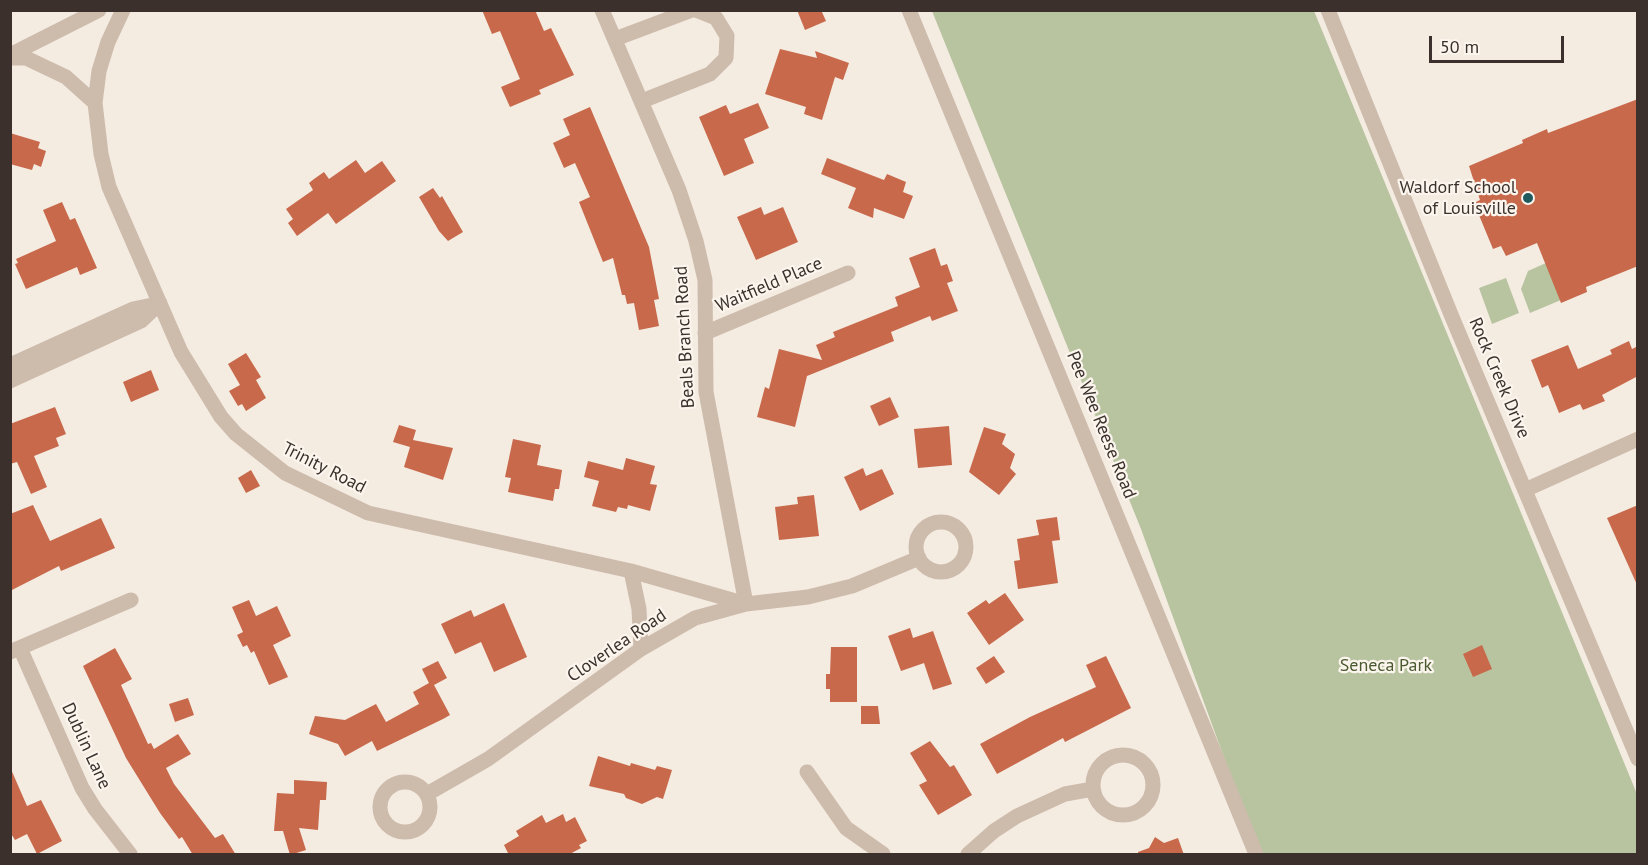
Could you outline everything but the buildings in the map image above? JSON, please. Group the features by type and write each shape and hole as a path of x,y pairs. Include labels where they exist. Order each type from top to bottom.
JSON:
{"street":[{"path":"10,57 99,10"},
{"name":"Trinity Road","path":"123,10 108,42 99,71 95,103 101,154 110,187 182,352 221,417 236,434 285,473 368,513 631,571 746,604"},
{"name":"Beals Branch Road","path":"602,10 679,190 696,241 705,280 706,392 746,604"},
{"path":"615,39 694,10 716,18 727,36 726,58 710,74 642,101"},
{"name":"Pee Wee Reese Road","path":"909,10 1256,855"},
{"name":"Rock Creek Drive","path":"1328,10 1452,317 1638,759"},
{"path":"10,57 26,58 66,77 95,103"},
{"name":"Waitfield Place","path":"705,333 848,273"},
{"path":"10,365 133,309 160,303"},
{"path":"10,381 141,321 160,303"},
{"path":"1525,490 1638,439"},
{"name":"Cloverlea Road","path":"427,794 488,759 641,649 695,618 746,604 808,597 852,586 919,558"},
{"path":"631,571 639,609 641,649"},
{"path":"15,650 131,600"},
{"name":"Dublin Lane","path":"15,650 82,788 130,855"},
{"path":"1120,755 1129,756 1146,765 1153,783 1148,803 1140,810 1120,816 1102,807 1093,789 1096,770 1110,758 1120,755"},
{"path":"807,772 846,828 883,855"},
{"path":"968,855 994,831 1017,816 1065,794 1093,789"}],"green space":[{"name":"Seneca Park","path":"932,11 1314,11 1637,794 1637,854 1259,854 1141,529"},
{"path":"1546,263 1561,300 1530,313 1521,289 1528,271"},
{"path":"1506,278 1519,313 1492,324 1479,288"}],"place":[{"name":"Waldorf School of Louisville","path":"1528,198"}]}
